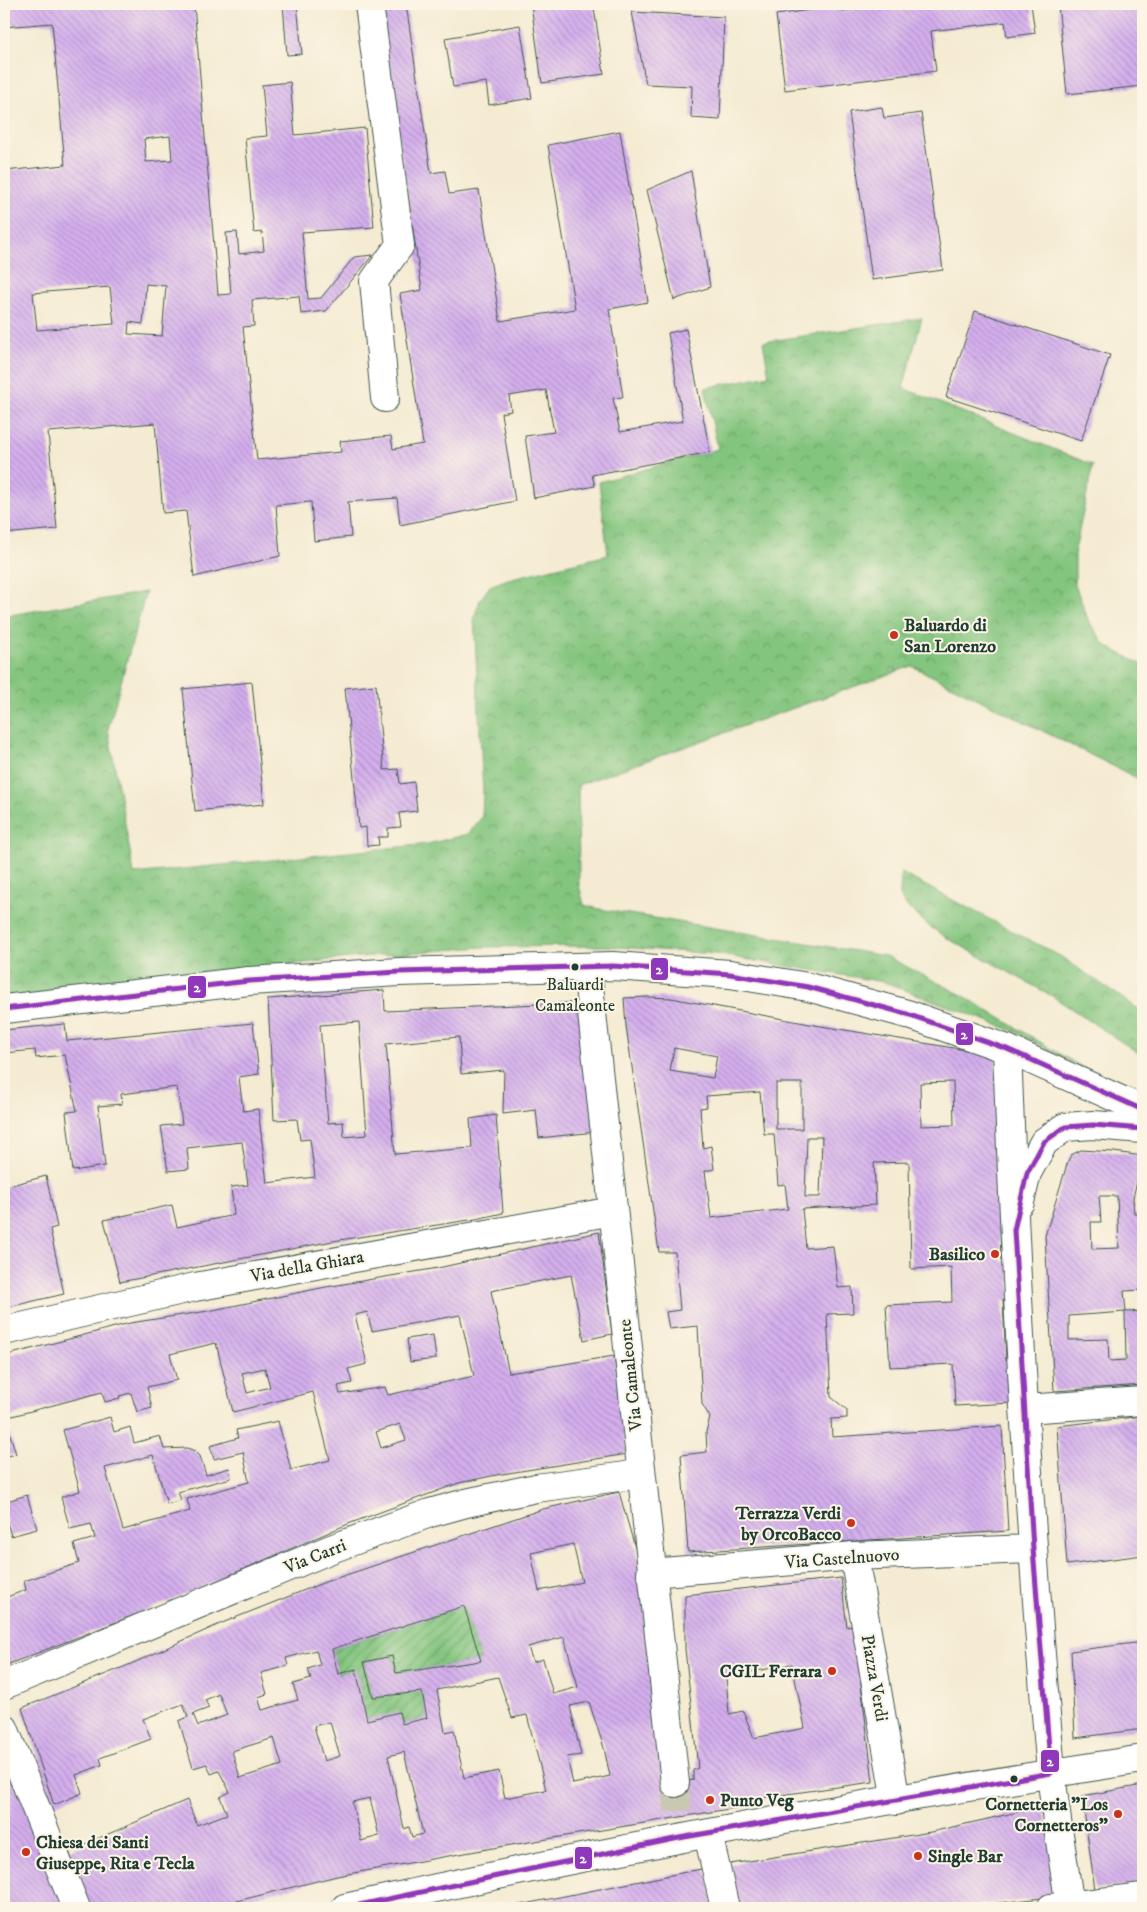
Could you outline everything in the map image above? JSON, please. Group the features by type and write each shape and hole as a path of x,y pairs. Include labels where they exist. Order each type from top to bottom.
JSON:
{"street":[{"path":"368,4 400,245 374,281 385,398"},
{"name":"Via Camaleonte","path":"587,967 640,1474 675,1783"},
{"path":"4,1009 249,981 399,972 640,967 730,974 808,987 907,1014 1007,1049 1143,1110"},
{"path":"1007,1049 1014,1230 1033,1549 1063,1908 1143,1897"},
{"path":"1014,1230 1027,1173 1044,1142 1065,1127 1093,1125 1143,1129"},
{"name":"Via della Ghiara","path":"4,1331 195,1286 613,1211"},
{"path":"1025,1409 1143,1401"},
{"name":"Via Carri","path":"4,1684 331,1549 430,1513 536,1488 640,1474"},
{"name":"Via Castelnuovo","path":"651,1573 854,1556 1033,1549"},
{"name":"Piazza Verdi","path":"854,1556 896,1800"},
{"path":"4,1728 76,1908"},
{"path":"359,1907 679,1828 708,1834 1051,1773 1143,1759"},
{"path":"708,1834 725,1908"}],"green space":[{"path":"922,318 903,388 1093,465 1075,550 1075,585 1089,622 1106,646 1143,665 1143,781 912,666 578,785 579,885 584,905 599,909 886,956 962,995 1110,1084 1016,1032 884,982 714,954 604,946 482,947 348,958 4,998 4,616 146,592 108,729 134,874 428,844 468,834 482,817 483,792 474,617 480,600 490,586 508,579 608,555 599,482 718,449 705,388 769,375 763,342"},
{"path":"901,873 1060,956 1143,1012 1143,1056 1052,996 947,938 929,926 905,905 900,895"},
{"path":"464,1606 481,1661 396,1673 392,1656 364,1662 373,1697 422,1692 427,1718 402,1724 367,1720 356,1670 338,1674 332,1649"}],"building":[{"path":"4,4 194,4 218,295 231,294 226,233 237,232 239,254 264,251 262,232 254,233 245,138 267,136 262,85 290,82 295,135 365,128 374,227 302,232 308,299 321,298 354,257 373,255 326,311 301,314 299,296 252,300 254,326 243,327 257,460 341,452 340,441 391,436 393,449 423,444 400,294 422,290 379,4 406,4 431,173 445,171 449,194 479,190 500,321 575,309 548,145 620,131 648,302 609,309 623,397 613,398 620,432 683,421 668,333 686,329 710,452 592,475 595,486 534,498 525,436 554,432 546,390 509,396 511,411 501,413 515,501 400,525 397,498 348,502 351,537 314,541 311,502 276,505 280,556 194,577 186,511 163,513 155,423 48,432 57,529 4,534 4,171 65,165 52,23 4,27","holes":["170,136 172,160 146,162 144,139","146,284 166,286 162,336 128,334 129,322 143,324","110,287 114,324 37,330 33,293"]},
{"path":"283,4 297,4 302,54 287,55"},
{"path":"531,4 594,8 604,74 542,83"},
{"path":"900,4 1031,4 1035,33 1007,37 1005,22 931,31 936,71 785,90 776,15 842,5 842,11"},
{"path":"1058,4 1143,4 1143,86 1067,94"},
{"path":"632,12 724,17 720,120 691,118 692,86 646,84"},
{"path":"520,25 532,98 489,105 486,82 453,87 445,38"},
{"path":"882,107 884,118 921,113 943,270 872,280 849,112"},
{"path":"691,171 710,287 674,300 647,190"},
{"path":"975,311 1110,355 1081,441 946,397"},
{"path":"252,682 264,804 195,811 183,689"},
{"path":"376,685 384,770 398,769 400,784 414,782 417,811 399,813 401,827 388,828 388,837 378,837 379,845 367,846 366,827 359,828 345,688"},
{"path":"384,990 385,1011 584,1002 595,1132 539,1138 536,1110 503,1114 504,1070 461,1074 459,1037 386,1044 395,1154 472,1148 470,1119 496,1115 503,1213 476,1219 333,1241 120,1282 104,1220 172,1205 177,1227 234,1215 231,1187 248,1185 242,1142 187,1148 189,1169 168,1171 161,1126 182,1124 177,1087 121,1094 122,1104 98,1106 105,1166 73,1171 66,1112 77,1111 65,1055 36,1058 35,1050 4,1053 4,1030 65,1024 67,1041 253,1023 259,1074 239,1077 243,1111 258,1109 267,1183 315,1177 310,1139 300,1140 297,1119 274,1120 268,999","holes":["359,1022 367,1135 344,1137 343,1122 328,1123 320,1025"]},
{"path":"624,998 671,998 815,1025 996,1055 1001,1261 1010,1261 1011,1300 1003,1300 1006,1360 1011,1360 1012,1403 955,1406 953,1364 890,1367 886,1305 952,1302 951,1267 911,1269 909,1162 874,1163 876,1205 802,1209 806,1248 833,1246 838,1288 852,1287 853,1313 827,1314 831,1397 847,1410 847,1418 831,1419 832,1437 1002,1426 1008,1531 688,1552 681,1455 707,1452 706,1432 710,1417 702,1404 698,1326 669,1329 666,1312 680,1310 675,1252 659,1252 626,1026","holes":["674,1048 717,1056 713,1078 670,1071","953,1082 954,1125 921,1126 920,1083","776,1083 802,1083 802,1129 776,1129","760,1092 764,1134 774,1134 778,1185 785,1184 788,1209 711,1218 705,1171 714,1169 711,1146 703,1148 700,1108 707,1107 706,1096","807,1137 822,1137 820,1197 805,1197"]},
{"path":"1081,1150 1143,1156 1133,1198 1134,1214 1143,1214 1143,1290 1124,1291 1126,1312 1143,1311 1143,1385 1054,1391 1045,1236 1071,1155","holes":["1099,1196 1117,1196 1119,1248 1092,1249 1091,1222 1101,1222","1125,1312 1126,1360 1109,1361 1108,1339 1069,1340 1069,1316"]},
{"path":"46,1176 57,1227 50,1229 64,1294 4,1308 4,1187"},
{"path":"599,1232 612,1334 584,1340 571,1275 491,1291 509,1373 614,1356 627,1454 496,1475 459,1483 348,1524 170,1601 4,1666 4,1598 26,1590 24,1581 79,1563 74,1544 95,1538 91,1524 70,1529 61,1497 80,1491 63,1430 110,1417 114,1432 130,1427 134,1443 160,1436 164,1449 187,1448 195,1451 200,1456 206,1475 229,1468 231,1478 178,1492 181,1500 167,1504 153,1455 105,1468 123,1530 190,1511 187,1499 249,1482 243,1452 214,1459 210,1446 238,1438 236,1430 278,1421 291,1470 330,1460 313,1392 233,1412 216,1343 170,1354 177,1380 147,1387 152,1408 137,1412 131,1393 105,1402 102,1392 5,1418 16,1454 4,1457 4,1356 130,1323 208,1311 326,1287 438,1268","holes":["367,1312 372,1331 460,1315 474,1376 388,1395 385,1387 340,1394 338,1386 352,1383 348,1369 367,1364 355,1315","265,1368 270,1387 247,1393 242,1373","400,1424 406,1440 381,1448 376,1432"]},
{"path":"433,1335 436,1359 410,1362 407,1339"},
{"path":"1143,1416 1143,1555 1067,1565 1057,1426"},
{"path":"619,1492 650,1600 667,1784 693,1780 693,1770 698,1768 685,1649 685,1595 841,1578 847,1627 854,1626 873,1782 766,1797 759,1804 337,1876 209,1908 89,1908 69,1851 187,1800 197,1825 227,1814 220,1797 230,1792 219,1771 211,1774 207,1764 193,1768 179,1721 188,1717 183,1704 143,1719 151,1739 100,1758 102,1765 76,1775 82,1793 54,1805 22,1708 131,1664 222,1623 325,1582 543,1509","holes":["573,1544 582,1582 539,1591 531,1553","464,1606 481,1661 396,1673 392,1656 364,1662 373,1697 422,1692 427,1718 402,1724 399,1712 367,1720 356,1669 338,1674 332,1649","564,1637 578,1687 553,1694 543,1659 533,1662 528,1647","316,1650 320,1665 308,1669 311,1679 293,1684 298,1700 262,1710 258,1697 267,1694 261,1673 288,1666 286,1658","792,1664 805,1728 754,1738 743,1711 729,1714 726,1677","498,1677 512,1718 527,1715 546,1790 505,1798 499,1771 464,1778 454,1730 445,1732 437,1690","219,1694 227,1715 198,1726 193,1714 209,1708 205,1700","589,1702 604,1748 610,1776 573,1784 567,1757 581,1755 570,1706","330,1722 340,1756 324,1761 314,1726","274,1738 282,1765 240,1778 232,1751","404,1752 423,1834 412,1837 409,1827 404,1829 388,1756","370,1798 379,1836 361,1841 352,1802"]},
{"path":"27,1495 37,1529 11,1536 4,1512 4,1502"},
{"path":"1143,1642 1143,1729 1075,1738 1071,1651"},
{"name":"Chiesa dei Santi Giuseppe, Rita e Tecla","path":"4,1737 68,1908 4,1908"},
{"path":"1143,1785 1143,1884 1095,1890 1082,1796"},
{"path":"1044,1806 1060,1896 955,1908 735,1908 724,1865 931,1832"},
{"path":"706,1868 715,1908 509,1908 509,1907"}],"tunnel":[{"path":"675,1783 678,1817"}],"transit line":[{"name":"2","path":"4,1009 249,981 399,972 613,966 730,974 808,987 907,1014 1007,1049 1143,1110"},
{"name":"2","path":"345,1908 679,1838 1051,1773 1033,1549 1014,1230 1027,1173 1044,1142 1065,1127 1093,1125 1143,1129"}],"place":[{"name":"Baluardo di San Lorenzo","path":"894,635"},
{"name":"Baluardi Camaleonte","path":"575,967"},
{"name":"Basilico","path":"995,1254"},
{"name":"Terrazza Verdi by OrcoBacco","path":"851,1523"},
{"name":"CGIL Ferrara","path":"832,1671"},
{"name":"Punto Veg","path":"710,1800"},
{"name":"Cornetteria \"Los Cornetteros\"","path":"1118,1814"},
{"name":"Chiesa dei Santi Giuseppe, Rita e Tecla","path":"26,1852"},
{"name":"Single Bar","path":"918,1856"}]}
